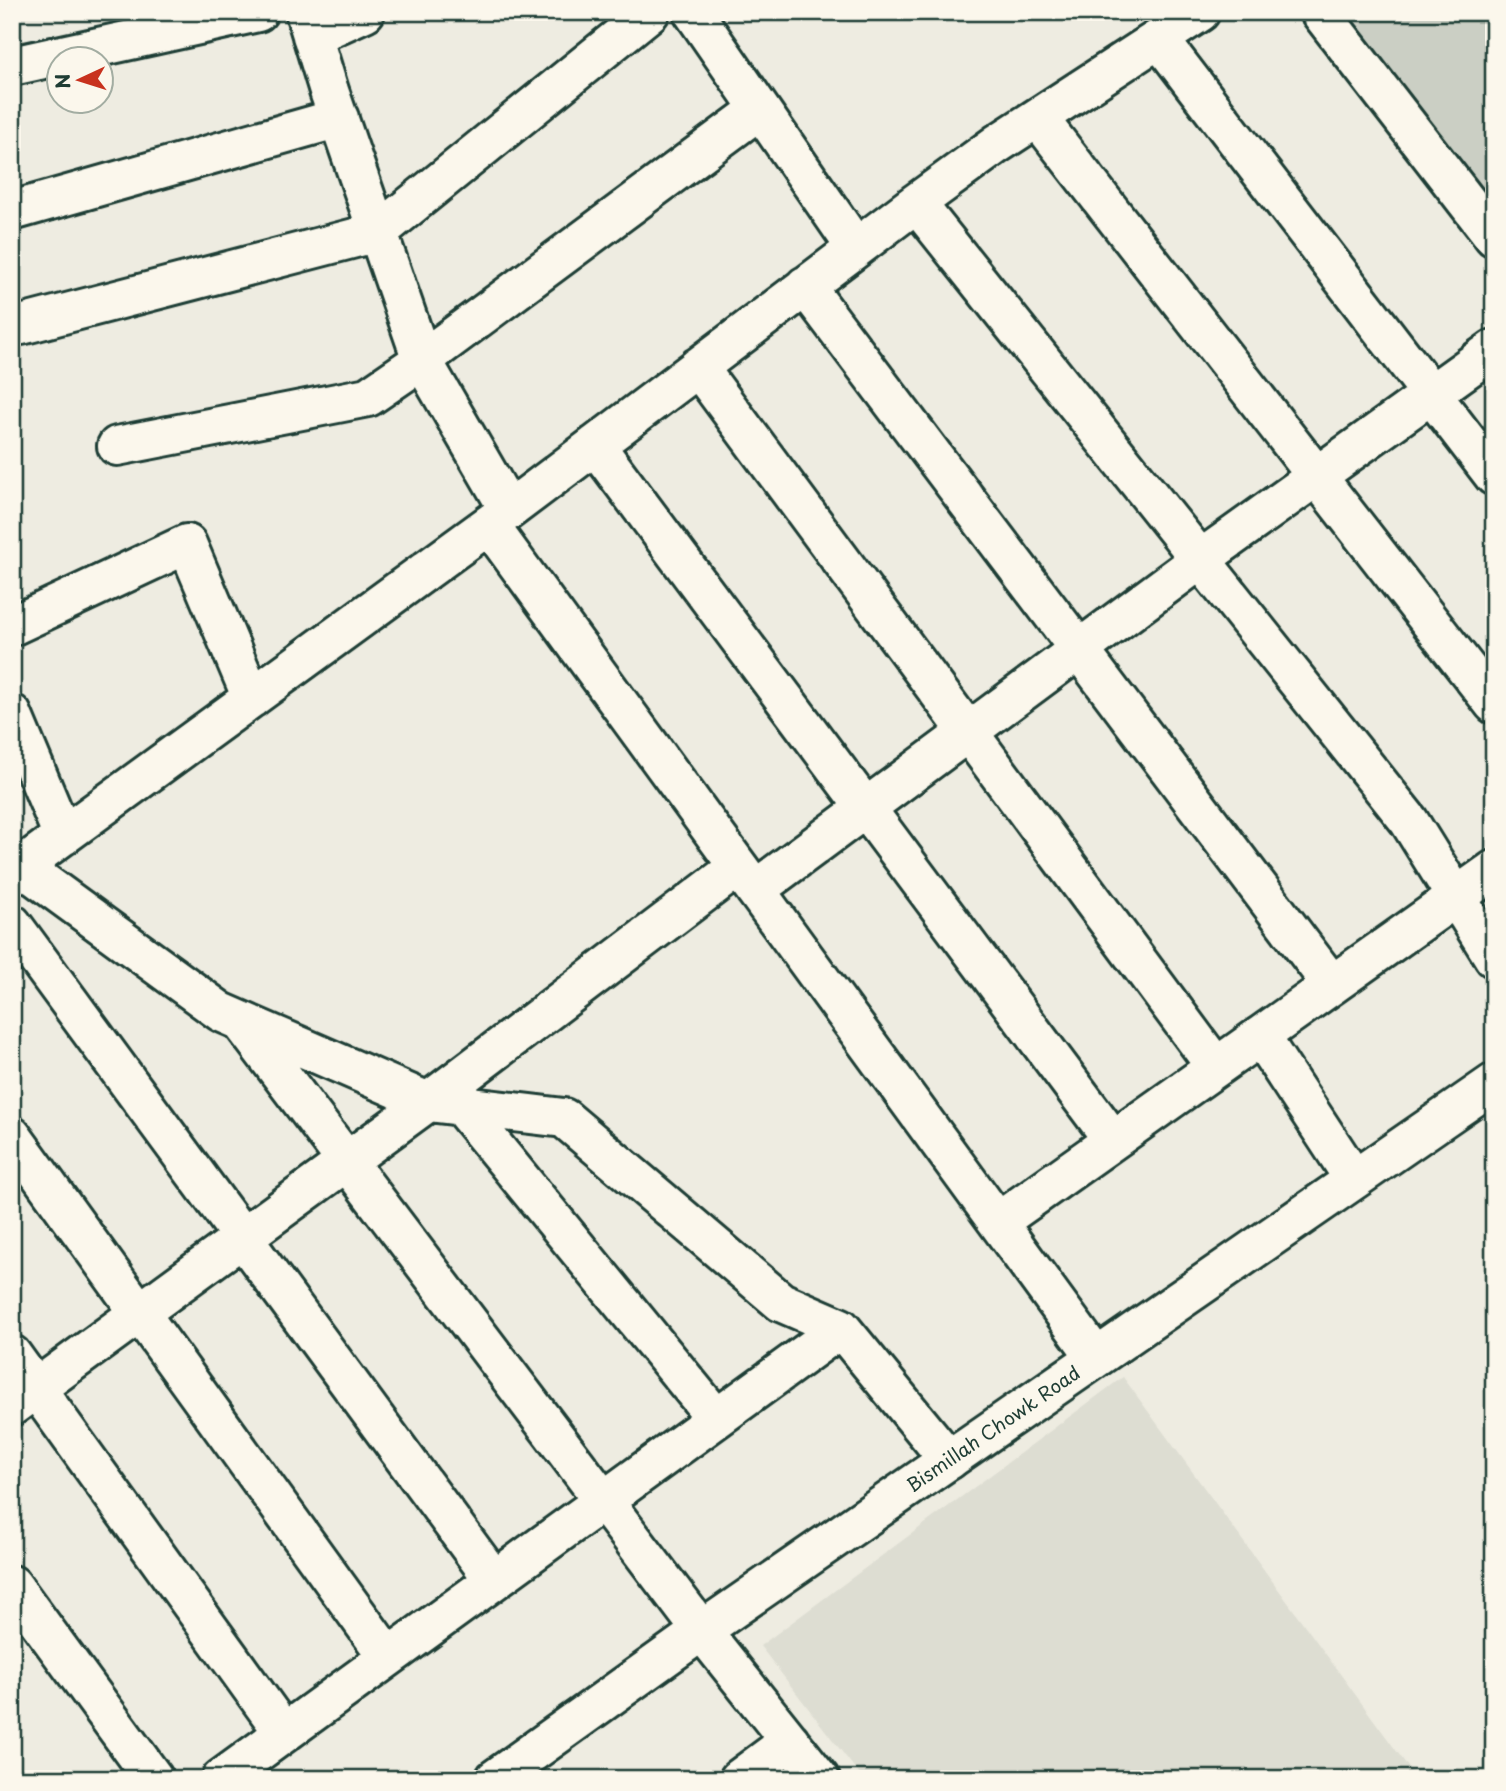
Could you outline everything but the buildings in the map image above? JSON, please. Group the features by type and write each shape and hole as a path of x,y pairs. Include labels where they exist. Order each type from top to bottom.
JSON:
{"street":[{"path":"12,66 258,12"},
{"path":"365,12 308,24 422,359 499,518 747,878 1096,1357"},
{"path":"21,325 378,232 650,12"},
{"path":"693,12 856,248"},
{"path":"1320,12 1494,237"},
{"path":"949,1460 841,1328 781,1302 564,1118 445,1104 220,1013 17,869 499,518 916,203 1176,22 1431,394 1494,476"},
{"path":"117,446 368,397 760,109"},
{"path":"12,211 339,118"},
{"path":"1038,118 1494,704"},
{"path":"916,203 1409,821 1494,958"},
{"path":"805,286 1332,985"},
{"path":"24,1397 347,1161 445,1104 747,878 866,808 1201,559 1494,349"},
{"path":"698,367 1216,1067"},
{"path":"595,445 1113,1140"},
{"path":"12,626 187,544 252,698"},
{"path":"12,714 62,836"},
{"path":"998,1222 1494,870"},
{"path":"12,924 494,1580"},
{"path":"241,1021 702,1631 820,1779"},
{"path":"1260,1036 1354,1179"},
{"name":"Bismillah Chowk Road","path":"495,1779 702,1631 1494,1083"},
{"path":"445,1104 716,1418"},
{"path":"12,1136 388,1657"},
{"path":"221,1779 841,1328"},
{"path":"12,1355 24,1397 284,1733"},
{"path":"12,1585 154,1779"},
{"path":"738,1779 790,1741"}],"shaded area":[{"path":"1333,12 1494,12 1494,223"},
{"path":"1123,1377 1417,1779 863,1779 760,1646"}]}
